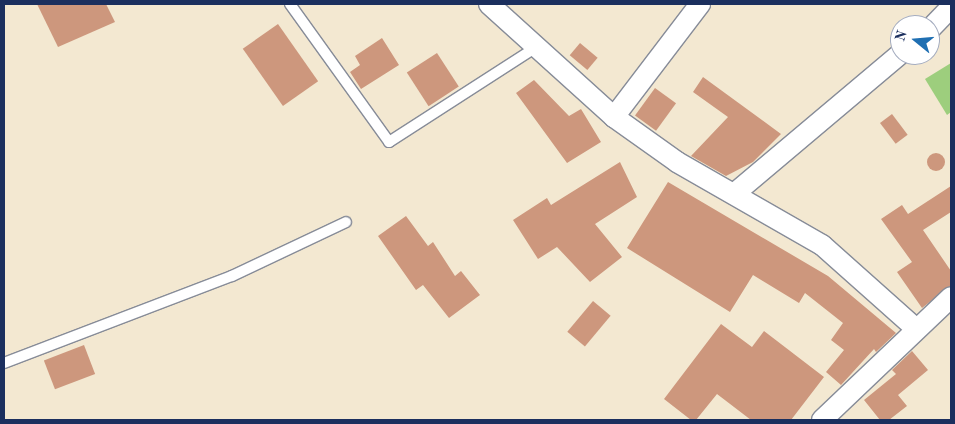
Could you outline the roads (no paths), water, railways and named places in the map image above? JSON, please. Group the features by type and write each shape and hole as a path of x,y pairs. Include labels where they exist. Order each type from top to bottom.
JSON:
{"street":[{"path":"489,4 539,46 614,117 677,162 822,245 915,328"},
{"path":"614,117 700,4"},
{"path":"940,18 951,7"},
{"path":"734,194 890,62"},
{"path":"822,420 915,328 951,297"}],"lane":[{"path":"290,4 390,142 539,46"},
{"path":"4,363 232,276 346,222"}]}
